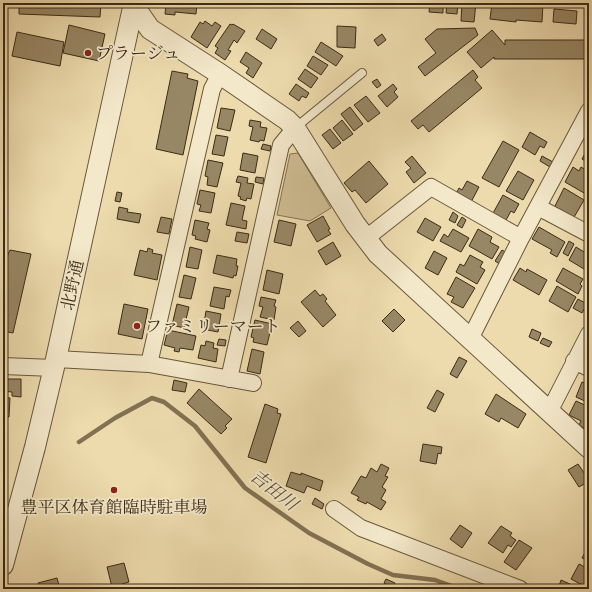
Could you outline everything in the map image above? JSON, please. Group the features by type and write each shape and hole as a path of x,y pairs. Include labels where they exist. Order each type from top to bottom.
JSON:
{"street":[{"path":"133,4 150,29 220,74 287,120 296,128 365,239 378,254 589,448"},
{"name":"北野通","path":"3,565 35,447 55,364 133,4"},
{"path":"149,364 212,89 220,74"},
{"path":"470,339 521,238 589,111"},
{"path":"230,380 282,145 296,128"},
{"path":"365,239 431,187 521,238"},
{"path":"538,207 589,234"},
{"path":"549,412 589,334"},
{"path":"574,361 589,368"},
{"path":"3,366 55,364 149,364 253,383"},
{"path":"334,509 362,528 520,589"}],"lane":[{"path":"296,128 362,73"}],"shaded area":[{"path":"298,153 331,208 310,221 277,215 290,154"}],"building":[{"path":"19,3 101,3 100,17 19,14"},
{"path":"166,3 197,3 196,14 175,12 175,15 165,14"},
{"path":"406,3 422,3 422,6 406,5"},
{"path":"430,3 443,3 443,13 429,12"},
{"path":"447,3 458,3 457,14 446,13"},
{"path":"462,3 476,3 474,22 461,21"},
{"path":"492,3 543,3 542,22 516,20 516,22 490,19"},
{"path":"554,9 577,11 576,24 553,22"},
{"path":"205,21 212,26 215,22 221,26 207,48 191,37 200,22 203,24"},
{"path":"230,24 233,24 245,31 237,43 234,40 228,50 231,51 225,60 215,53 218,48 215,46"},
{"path":"69,25 105,34 99,61 63,53"},
{"path":"337,26 356,27 355,48 337,47"},
{"path":"475,28 478,35 425,76 418,67 436,53 425,39 437,29"},
{"path":"262,29 277,39 271,49 256,39"},
{"path":"492,30 505,45 505,40 586,40 586,48 589,49 589,59 494,59 494,57 481,68 467,52"},
{"path":"17,32 64,42 60,66 12,56"},
{"path":"382,34 386,40 378,46 374,40"},
{"path":"321,42 343,56 336,66 315,52"},
{"path":"246,52 262,63 253,78 246,73 249,68 240,62"},
{"path":"313,56 328,65 321,75 307,66"},
{"path":"305,69 318,78 311,88 298,79"},
{"path":"473,70 478,77 475,80 482,88 429,132 423,125 418,129 411,121"},
{"path":"172,71 188,74 187,78 198,81 183,155 156,149"},
{"path":"377,79 381,85 377,88 372,82"},
{"path":"296,84 309,93 306,98 302,96 299,101 289,94"},
{"path":"393,84 397,89 394,92 398,97 387,107 378,96"},
{"path":"366,96 380,113 368,122 354,105"},
{"path":"350,107 363,124 354,131 341,114"},
{"path":"221,108 235,110 230,131 217,128"},
{"path":"250,120 261,122 260,127 267,128 264,141 260,140 259,142 250,140 253,127 249,126"},
{"path":"342,120 353,134 343,141 333,128"},
{"path":"330,129 341,143 333,149 322,135"},
{"path":"530,132 547,142 544,148 540,146 535,155 522,147"},
{"path":"216,135 228,137 224,156 212,154"},
{"path":"503,141 519,150 499,187 482,178"},
{"path":"263,144 271,146 270,151 261,149"},
{"path":"589,146 589,163 582,159"},
{"path":"243,153 258,156 255,173 240,170"},
{"path":"412,156 426,173 414,183 406,172 411,168 405,162"},
{"path":"542,156 553,162 550,167 540,161"},
{"path":"208,160 223,163 217,187 207,185 208,177 205,176"},
{"path":"369,161 388,184 366,203 355,190 352,192 344,183"},
{"path":"573,167 579,171 581,167 589,172 589,184 584,193 565,182"},
{"path":"518,171 534,180 523,200 506,191"},
{"path":"238,176 248,178 247,183 254,184 251,199 247,198 246,201 240,199 241,197 238,196 241,183 236,182"},
{"path":"256,177 264,178 263,184 255,182"},
{"path":"467,181 479,187 471,202 456,194 459,188 462,190"},
{"path":"564,188 584,200 573,219 554,208"},
{"path":"200,190 215,193 211,213 199,211 201,205 197,204"},
{"path":"117,192 122,193 120,202 115,201"},
{"path":"503,195 519,204 514,213 511,211 505,222 492,215"},
{"path":"231,203 245,206 242,220 247,221 246,229 226,225"},
{"path":"119,207 128,209 127,212 141,214 139,223 117,219"},
{"path":"453,212 458,216 455,223 449,220"},
{"path":"323,216 331,234 317,242 307,225"},
{"path":"161,217 172,219 169,234 157,232"},
{"path":"462,217 466,220 462,228 457,225"},
{"path":"425,218 441,227 433,241 417,232"},
{"path":"195,220 209,223 207,229 210,230 207,242 195,239 196,236 192,235"},
{"path":"279,220 296,224 291,246 274,242"},
{"path":"539,227 565,242 557,257 550,253 552,250 532,239"},
{"path":"453,229 469,238 461,252 440,241 444,234 448,237"},
{"path":"478,229 492,237 490,242 499,247 492,259 469,246"},
{"path":"237,232 249,234 247,243 235,241"},
{"path":"569,241 574,244 568,256 563,253"},
{"path":"333,242 341,256 326,265 318,251"},
{"path":"190,247 202,250 198,269 186,267"},
{"path":"576,247 589,255 589,272 569,260"},
{"path":"148,248 153,250 152,253 162,255 157,280 134,275 140,250 147,252"},
{"path":"10,250 31,254 13,333 3,331 3,258 6,259"},
{"path":"502,250 507,253 501,265 495,261"},
{"path":"434,251 447,258 438,275 425,268"},
{"path":"217,255 237,259 236,266 238,266 236,276 234,275 233,278 213,273"},
{"path":"470,255 483,262 480,267 485,270 477,284 456,272 460,264 464,266"},
{"path":"520,268 526,272 527,269 547,280 539,295 513,280"},
{"path":"563,268 583,279 580,284 582,286 578,294 556,281"},
{"path":"267,270 283,274 279,294 263,290"},
{"path":"184,275 196,278 191,299 179,297"},
{"path":"456,277 475,288 463,308 451,302 454,297 447,294"},
{"path":"557,286 576,297 568,312 549,301"},
{"path":"214,287 231,290 229,297 226,296 224,309 210,306"},
{"path":"315,290 320,296 323,294 327,299 325,301 336,315 323,327 301,302"},
{"path":"261,297 276,300 274,306 276,307 274,320 260,317 263,307 259,306"},
{"path":"578,299 587,304 582,313 573,308"},
{"path":"124,304 148,309 142,339 118,334"},
{"path":"177,304 189,307 184,328 172,325"},
{"path":"394,309 405,320 393,332 382,321"},
{"path":"206,311 221,314 218,332 203,329"},
{"path":"255,320 272,324 267,345 253,342 254,338 251,337"},
{"path":"298,321 306,331 299,337 290,328"},
{"path":"532,329 541,333 538,341 529,337"},
{"path":"168,330 196,336 193,350 180,348 179,352 174,351 175,348 164,345"},
{"path":"543,338 552,342 549,347 540,343"},
{"path":"219,339 226,340 225,346 217,345"},
{"path":"206,341 214,343 213,348 218,349 216,362 198,358 201,345 205,346"},
{"path":"252,349 264,352 260,374 247,371"},
{"path":"459,357 467,361 457,378 450,374"},
{"path":"3,379 21,379 21,397 12,396 12,392 3,391"},
{"path":"174,380 187,383 185,392 172,390"},
{"path":"582,382 589,382 589,403 576,397"},
{"path":"199,389 232,419 225,426 227,428 221,434 187,403"},
{"path":"437,390 444,394 435,412 427,408"},
{"path":"496,394 526,414 518,428 501,418 499,422 485,414"},
{"path":"3,397 10,398 9,417 3,417"},
{"path":"576,401 587,406 585,409 589,411 589,434 586,432 587,430 579,425 581,421 569,415"},
{"path":"265,404 278,409 277,413 281,414 266,463 248,457"},
{"path":"423,444 442,447 441,454 438,453 436,464 420,461"},
{"path":"381,464 389,468 385,476 388,477 382,487 386,490 381,499 386,502 381,510 367,502 366,504 357,500 359,497 351,493 361,476 366,478 371,468 377,472"},
{"path":"578,464 589,480 589,487 587,488 584,484 579,487 568,470"},
{"path":"291,472 301,475 301,473 323,481 320,491 307,486 304,493 286,486"},
{"path":"315,498 324,504 322,509 312,504"},
{"path":"460,525 472,533 462,548 450,539"},
{"path":"501,526 512,533 510,536 516,540 511,547 508,545 503,553 488,543"},
{"path":"519,540 532,548 516,570 504,562"},
{"path":"589,545 589,561 582,558"},
{"path":"124,563 129,582 112,587 107,567"},
{"path":"579,564 589,569 589,583 586,587 571,579"},
{"path":"57,578 60,589 39,589 38,583"},
{"path":"386,579 395,583 393,588 384,583"},
{"path":"561,580 581,589 561,589 562,587 559,586"}],"waterway":[{"name":"吉田川","path":"79,442 115,418 152,398 164,402 195,426 245,488 309,533 368,564 393,575 435,580 460,589"}],"place":[{"name":"プラージュ","path":"88,53"},
{"name":"ファミリーマート","path":"137,326"},
{"name":"豊平区体育館臨時駐車場","path":"114,490"}]}
